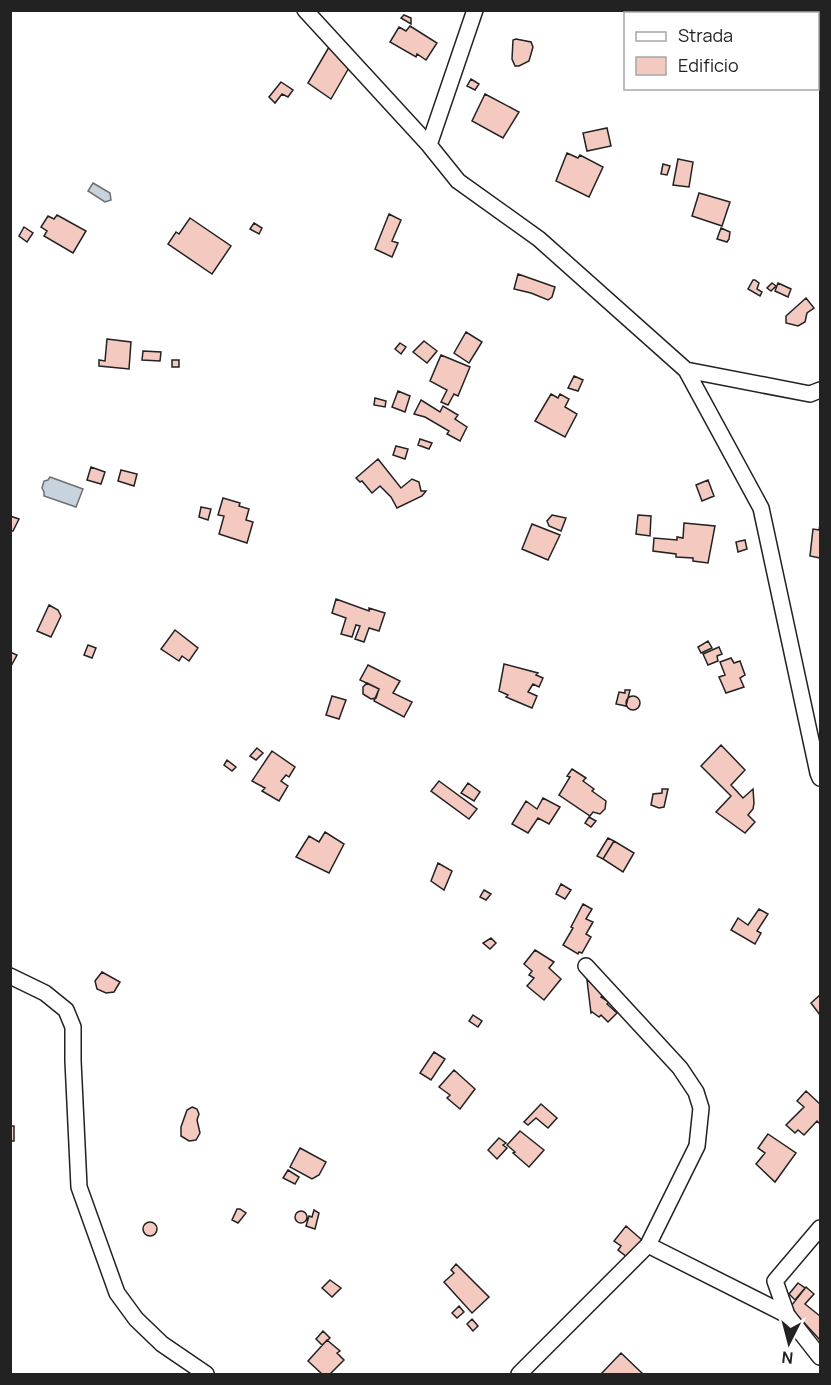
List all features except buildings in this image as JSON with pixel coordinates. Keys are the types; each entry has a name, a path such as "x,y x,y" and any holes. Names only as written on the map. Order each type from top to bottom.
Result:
{"street":[{"path":"305,10 429,145 458,181 539,239 686,370 760,508 820,778"},
{"path":"429,145 475,10"},
{"path":"686,370 810,394 820,390"},
{"path":"519,1374 648,1245 697,1146 700,1108 696,1092 680,1068 585,966"},
{"path":"10,976 45,993 66,1010 73,1027 79,1187 117,1293 136,1319 162,1344 206,1374"},
{"path":"820,1228 775,1281 787,1315 820,1357"},
{"path":"648,1245 787,1315"}],"shaded area":[{"path":"93,183 110,193 111,200 105,202 88,191"},
{"path":"50,477 83,489 76,507 44,496 42,488 44,481"}]}
